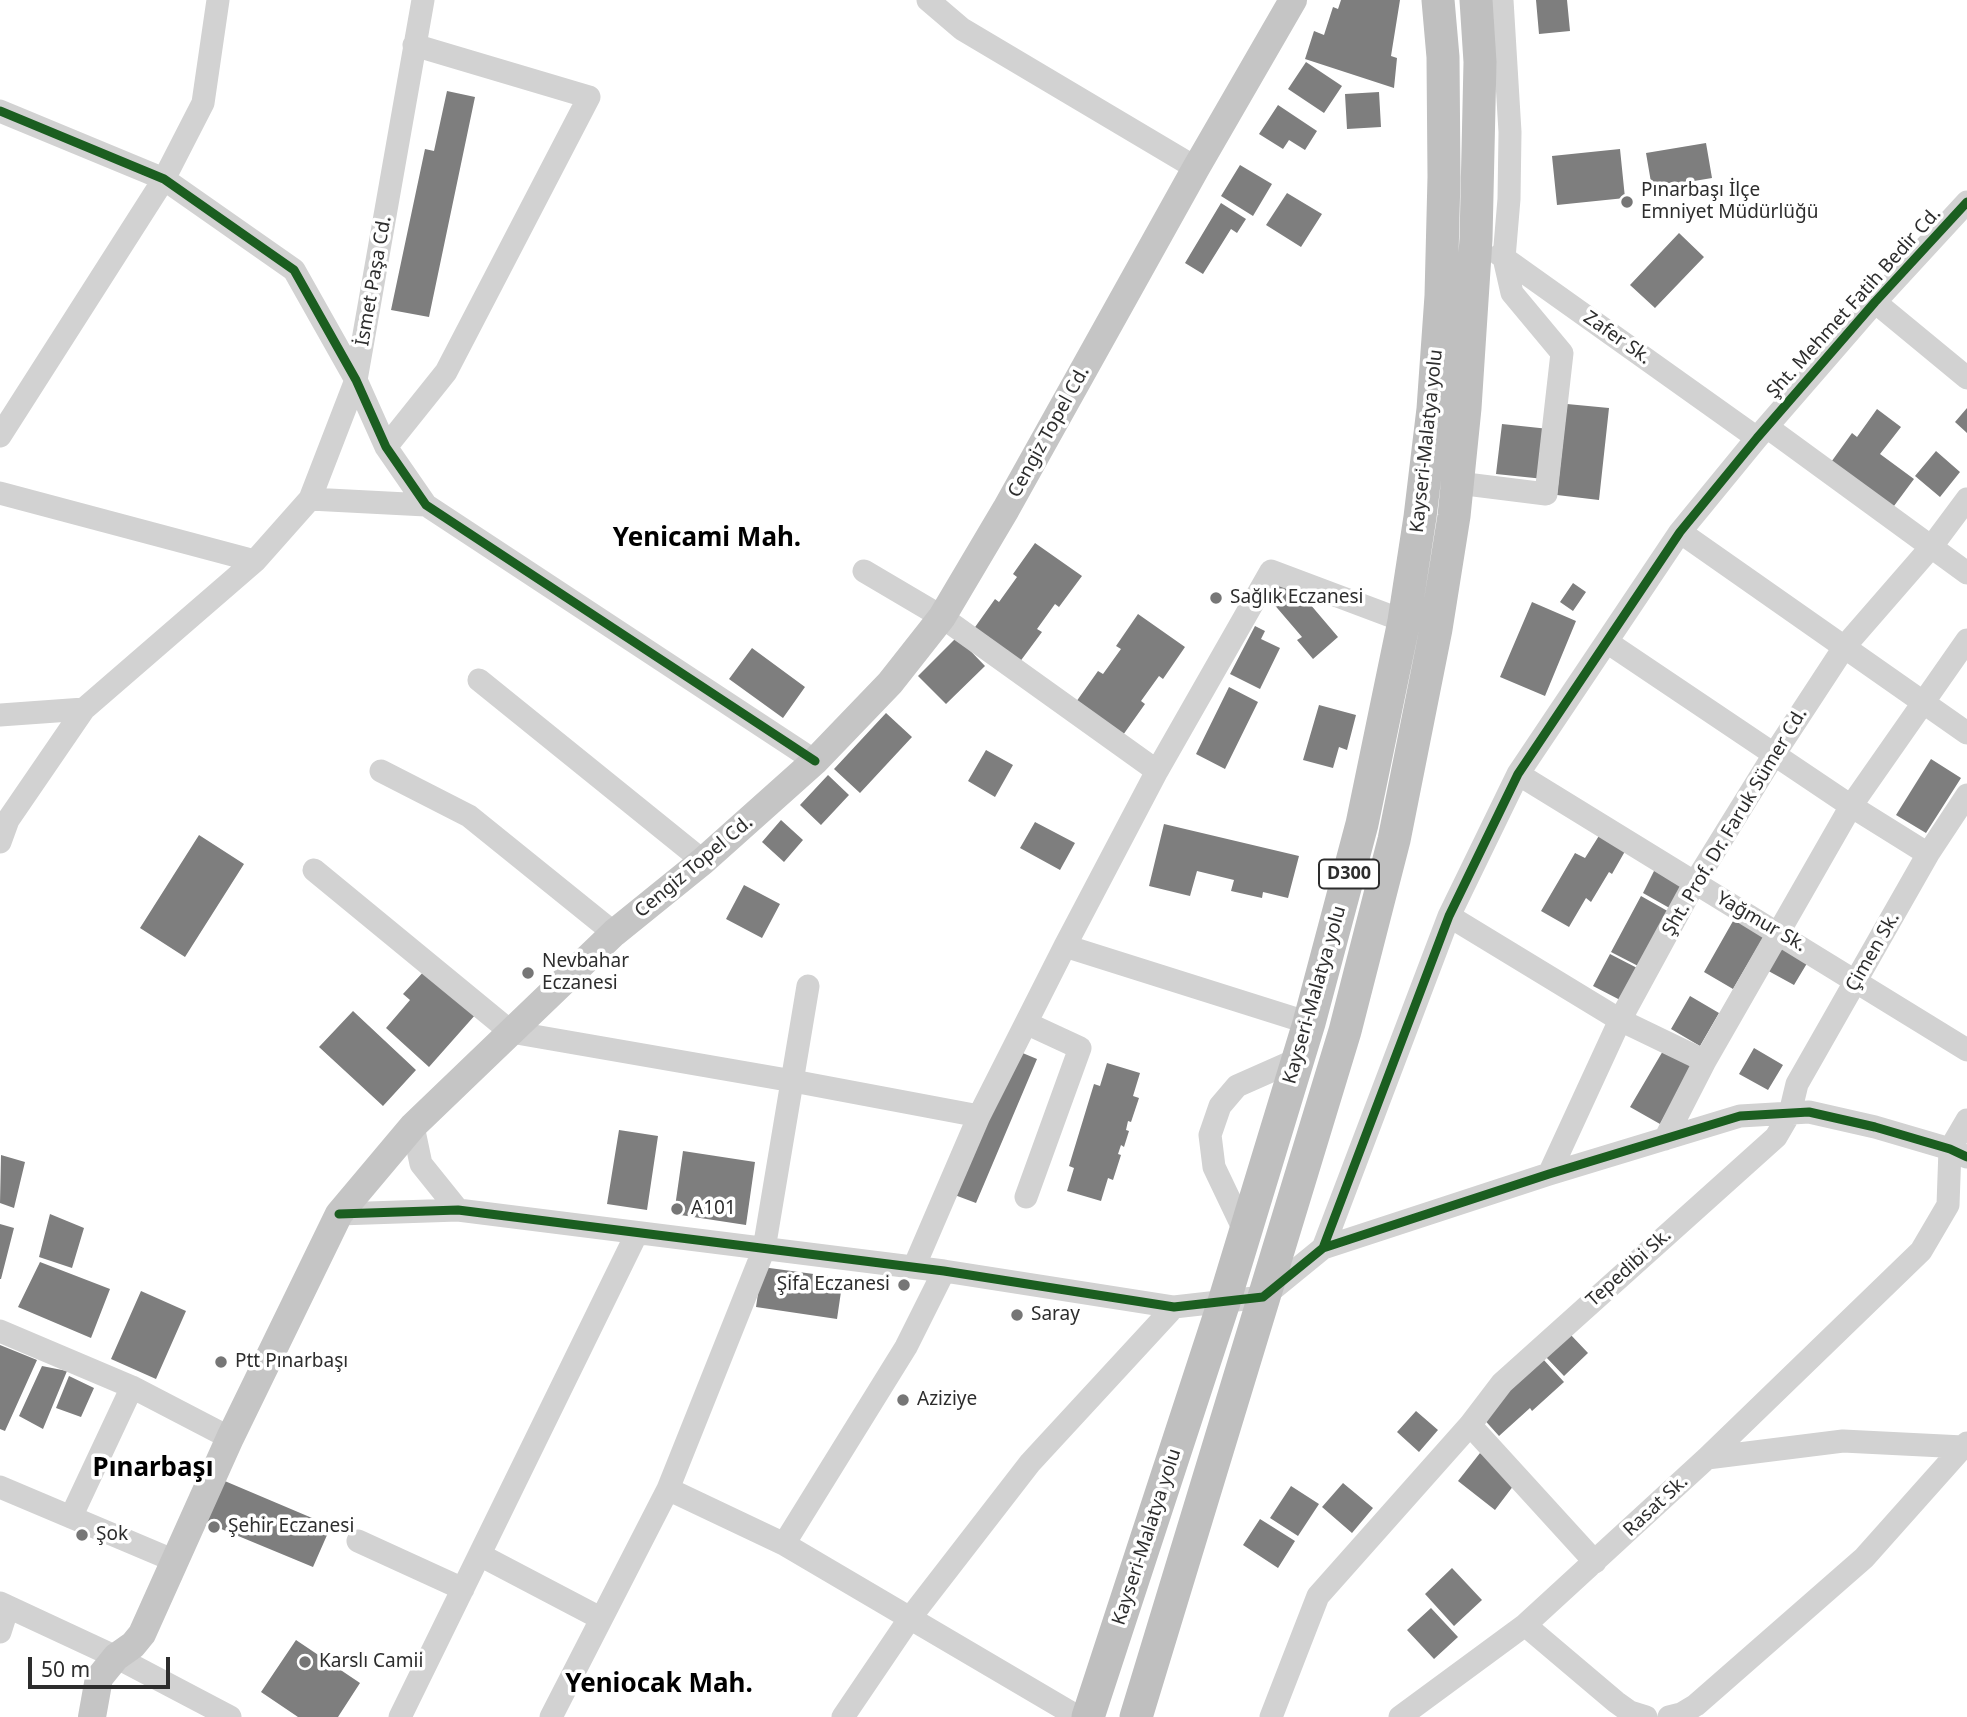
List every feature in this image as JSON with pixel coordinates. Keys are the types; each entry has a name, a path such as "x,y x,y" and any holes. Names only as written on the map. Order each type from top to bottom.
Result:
{"highway":[{"name":"Kayseri-Malatya yolu","path":"1088,1717 1224,1302 1309,1023 1362,824 1404,621 1433,409 1441,296 1444,137 1443,57 1438,0"},
{"name":"Kayseri-Malatya yolu","path":"1136,1717 1345,1031 1394,840 1436,629 1458,483 1476,239 1480,62 1476,0"}],"main road":[{"name":"Cengiz Topel Cd.","path":"92,1717 99,1678 116,1657 133,1645 142,1634 230,1438 340,1214 413,1126 510,1032 614,933 704,861 815,761 890,683 942,617 1006,509 1293,0"}],"street":[{"path":"0,436 164,179 203,103 218,0"},
{"name":"İsmet Paşa Cd.","path":"0,842 8,820 85,709 255,561 310,499 356,380 423,0"},
{"path":"928,0 962,29 1196,168"},
{"path":"1458,483 1546,494 1562,353 1512,293 1503,258 1509,198 1510,132 1502,0"},
{"path":"386,447 446,372 589,97 414,45"},
{"path":"0,111 164,179 294,270 356,380 386,447 426,505 815,761"},
{"name":"Şht. Mehmet Fatih Bedir Cd.","path":"1323,1248 1449,916 1518,774 1680,532 1875,302 1964,212"},
{"name":"Zafer Sk.","path":"1476,239 1932,546 1967,573"},
{"path":"1875,302 1967,377"},
{"path":"0,493 255,561"},
{"path":"310,499 426,505"},
{"name":"Şht. Prof. Dr. Faruk Sümer Cd.","path":"1549,1174 1620,1020 1694,884 1774,753 1845,646 1932,546 1967,499"},
{"path":"1680,532 1967,733"},
{"path":"914,1267 979,1116 1065,946 1157,771 1271,570 1404,621"},
{"path":"864,571 942,617 1157,771"},
{"path":"1665,1139 1705,1061 1781,933 1851,806 1967,640"},
{"path":"1607,642 1851,806 1928,854"},
{"path":"478,680 704,861"},
{"path":"0,715 85,709"},
{"path":"381,771 469,816 614,933"},
{"name":"Yağmur Sk.","path":"1518,774 1694,884 1781,933 1967,1050"},
{"name":"Çimen Sk.","path":"1790,1113 1797,1084 1928,854 1967,795"},
{"path":"314,870 510,1032 979,1116"},
{"path":"1449,916 1620,1020 1705,1061"},
{"path":"1065,946 1309,1023"},
{"path":"551,1717 668,1489 764,1249 808,986"},
{"path":"1026,1023 1080,1048 1026,1197"},
{"path":"1245,1232 1214,1167 1210,1135 1220,1106 1237,1086 1298,1059"},
{"path":"340,1214 458,1210 944,1270 1174,1307 1263,1297 1323,1248 1549,1174 1740,1116 1808,1112 1875,1127 1959,1153 1967,1120"},
{"name":"Tepedibi Sk.","path":"1271,1717 1318,1596 1470,1425 1502,1383 1776,1137 1790,1113"},
{"path":"413,1126 421,1164 458,1210"},
{"name":"Rasat Sk.","path":"1400,1717 1525,1626 1707,1458 1921,1251 1948,1205 1959,1153"},
{"path":"400,1717 637,1233"},
{"path":"784,1544 906,1347 944,1270"},
{"path":"843,1717 909,1618 1030,1463 1174,1307"},
{"path":"0,1331 132,1387 230,1438"},
{"path":"71,1517 132,1387"},
{"path":"1470,1425 1595,1562"},
{"path":"1707,1458 1843,1441 1965,1445"},
{"path":"1669,1717 1681,1714 1696,1705 1864,1558 1965,1445"},
{"path":"0,1487 175,1561"},
{"path":"668,1489 784,1544 1078,1717"},
{"path":"358,1541 463,1588"},
{"path":"480,1555 600,1618"},
{"path":"0,1632 4,1605 116,1657 230,1717"},
{"path":"1525,1626 1616,1702 1630,1712 1646,1717"}],"building":[{"path":"1341,0 1400,0 1391,56 1397,58 1394,88 1305,59 1314,31 1324,35 1333,7 1338,9"},
{"path":"1536,0 1567,0 1570,31 1539,34"},
{"path":"1306,62 1342,86 1324,113 1288,89"},
{"path":"447,91 475,97 429,317 391,310 425,149 434,151"},
{"path":"1379,92 1381,127 1347,129 1345,94"},
{"path":"1278,105 1317,131 1305,150 1289,140 1283,149 1259,134"},
{"path":"1706,143 1712,178 1652,188 1646,153"},
{"path":"1620,149 1625,198 1557,205 1552,156"},
{"path":"1240,165 1272,184 1253,216 1221,196"},
{"path":"1287,193 1322,214 1301,247 1266,225"},
{"path":"1221,203 1246,219 1237,233 1231,229 1203,274 1185,263"},
{"path":"1679,233 1704,257 1655,308 1630,285"},
{"path":"1567,404 1609,408 1599,500 1557,495"},
{"path":"1967,408 1967,433 1955,422"},
{"path":"1877,409 1901,427 1880,454 1914,479 1891,510 1829,465 1852,433 1857,437"},
{"path":"1502,424 1549,429 1544,479 1496,474"},
{"path":"1936,451 1960,472 1940,497 1915,476"},
{"path":"1035,543 1082,576 1059,607 1055,604 1037,629 1042,632 1019,663 973,630 995,599 999,602 1017,577 1013,574"},
{"path":"1287,577 1338,637 1313,659 1297,640 1302,637 1266,595"},
{"path":"1573,583 1586,592 1573,611 1560,602"},
{"path":"1532,602 1576,621 1545,696 1500,677"},
{"path":"1138,614 1185,647 1163,679 1159,676 1141,701 1145,704 1123,735 1076,702 1098,671 1103,674 1121,649 1116,646"},
{"path":"1255,626 1265,631 1261,639 1280,648 1260,689 1230,674"},
{"path":"957,637 985,666 946,704 918,676"},
{"path":"752,648 805,687 783,718 729,679"},
{"path":"1229,687 1258,702 1225,769 1196,754"},
{"path":"1319,705 1356,715 1347,750 1339,747 1333,768 1303,760"},
{"path":"886,713 912,737 860,793 834,769"},
{"path":"986,750 1013,765 995,797 968,781"},
{"path":"1931,759 1961,778 1926,833 1896,815"},
{"path":"828,775 849,795 821,825 800,805"},
{"path":"781,820 803,840 784,862 762,842"},
{"path":"1035,822 1075,843 1060,870 1020,848"},
{"path":"1164,824 1299,856 1288,898 1263,892 1262,898 1231,891 1234,880 1197,871 1190,896 1149,886"},
{"path":"1602,831 1628,846 1612,874 1609,872 1591,902 1586,898 1569,927 1541,911 1575,853 1585,858"},
{"path":"199,835 244,864 185,957 140,928"},
{"path":"1656,867 1687,884 1673,910 1643,893"},
{"path":"744,885 780,904 762,938 726,919"},
{"path":"1641,896 1671,913 1642,968 1611,952"},
{"path":"1737,914 1767,931 1733,989 1704,972"},
{"path":"1778,942 1809,960 1794,985 1763,968"},
{"path":"1610,954 1641,970 1624,1002 1593,986"},
{"path":"426,969 476,1014 429,1067 386,1028 410,1000 403,994"},
{"path":"1690,996 1719,1013 1700,1046 1671,1029"},
{"path":"353,1011 416,1070 383,1106 319,1047"},
{"path":"1667,1044 1696,1061 1660,1124 1630,1107"},
{"path":"1754,1048 1783,1065 1768,1090 1739,1074"},
{"path":"1013,1049 1037,1059 976,1203 952,1194"},
{"path":"1107,1063 1140,1073 1133,1096 1139,1098 1131,1122 1128,1121 1126,1130 1129,1131 1124,1147 1121,1145 1118,1154 1121,1155 1113,1180 1108,1178 1101,1201 1067,1191 1074,1168 1069,1166 1094,1084 1100,1086"},
{"path":"619,1130 658,1136 647,1210 607,1204"},
{"path":"683,1151 755,1162 746,1225 674,1214"},
{"path":"1,1155 25,1162 14,1208 0,1203"},
{"path":"50,1214 84,1228 72,1268 39,1257"},
{"path":"0,1224 14,1228 1,1279 0,1279"},
{"path":"40,1262 110,1289 91,1338 18,1307"},
{"path":"762,1267 843,1278 837,1319 756,1307"},
{"path":"141,1291 186,1311 156,1379 111,1359"},
{"path":"1570,1334 1588,1353 1564,1376 1546,1357"},
{"path":"0,1345 37,1360 5,1431 0,1429"},
{"path":"1543,1359 1564,1382 1499,1436 1481,1416"},
{"path":"42,1366 67,1371 43,1429 19,1416"},
{"path":"69,1376 94,1388 81,1417 56,1408"},
{"path":"1416,1411 1438,1430 1419,1452 1397,1432"},
{"path":"1480,1453 1517,1481 1495,1510 1458,1481"},
{"path":"220,1479 331,1526 313,1567 202,1521"},
{"path":"1343,1483 1373,1508 1352,1533 1322,1507"},
{"path":"1291,1486 1319,1504 1298,1536 1270,1518"},
{"path":"1260,1519 1295,1541 1278,1568 1243,1545"},
{"path":"1452,1568 1482,1600 1454,1626 1425,1594"},
{"path":"1431,1608 1458,1637 1434,1659 1407,1630"},
{"name":"Karslı Camii","path":"296,1640 360,1683 338,1717 298,1717 261,1692"}],"cycle path":[{"path":"0,111 164,179 294,270 356,380 386,447 426,505 815,761"},
{"path":"1323,1248 1449,916 1518,774 1680,532 1875,302 1967,202"},
{"path":"339,1214 458,1210 944,1271 1174,1307 1263,1297 1323,1248 1549,1174 1740,1116 1809,1112 1875,1127 1950,1149 1967,1157"}],"place":[{"name":"Pınarbaşı İlçe Emniyet Müdürlüğü","path":"1627,202"},
{"name":"Sağlık Eczanesi","path":"1216,598"},
{"name":"Nevbahar Eczanesi","path":"528,973"},
{"name":"A101","path":"677,1209"},
{"name":"Şifa Eczanesi","path":"904,1285"},
{"name":"Saray","path":"1017,1315"},
{"name":"Ptt Pınarbaşı","path":"221,1362"},
{"name":"Aziziye","path":"903,1400"},
{"name":"Şehir Eczanesi","path":"214,1527"},
{"name":"Şok","path":"82,1535"},
{"name":"Karslı Camii","path":"305,1662"}],"district":[{"name":"Yenicami Mah.","path":"707,539"},
{"name":"Pınarbaşı","path":"153,1469"},
{"name":"Yeniocak Mah.","path":"659,1685"}]}
